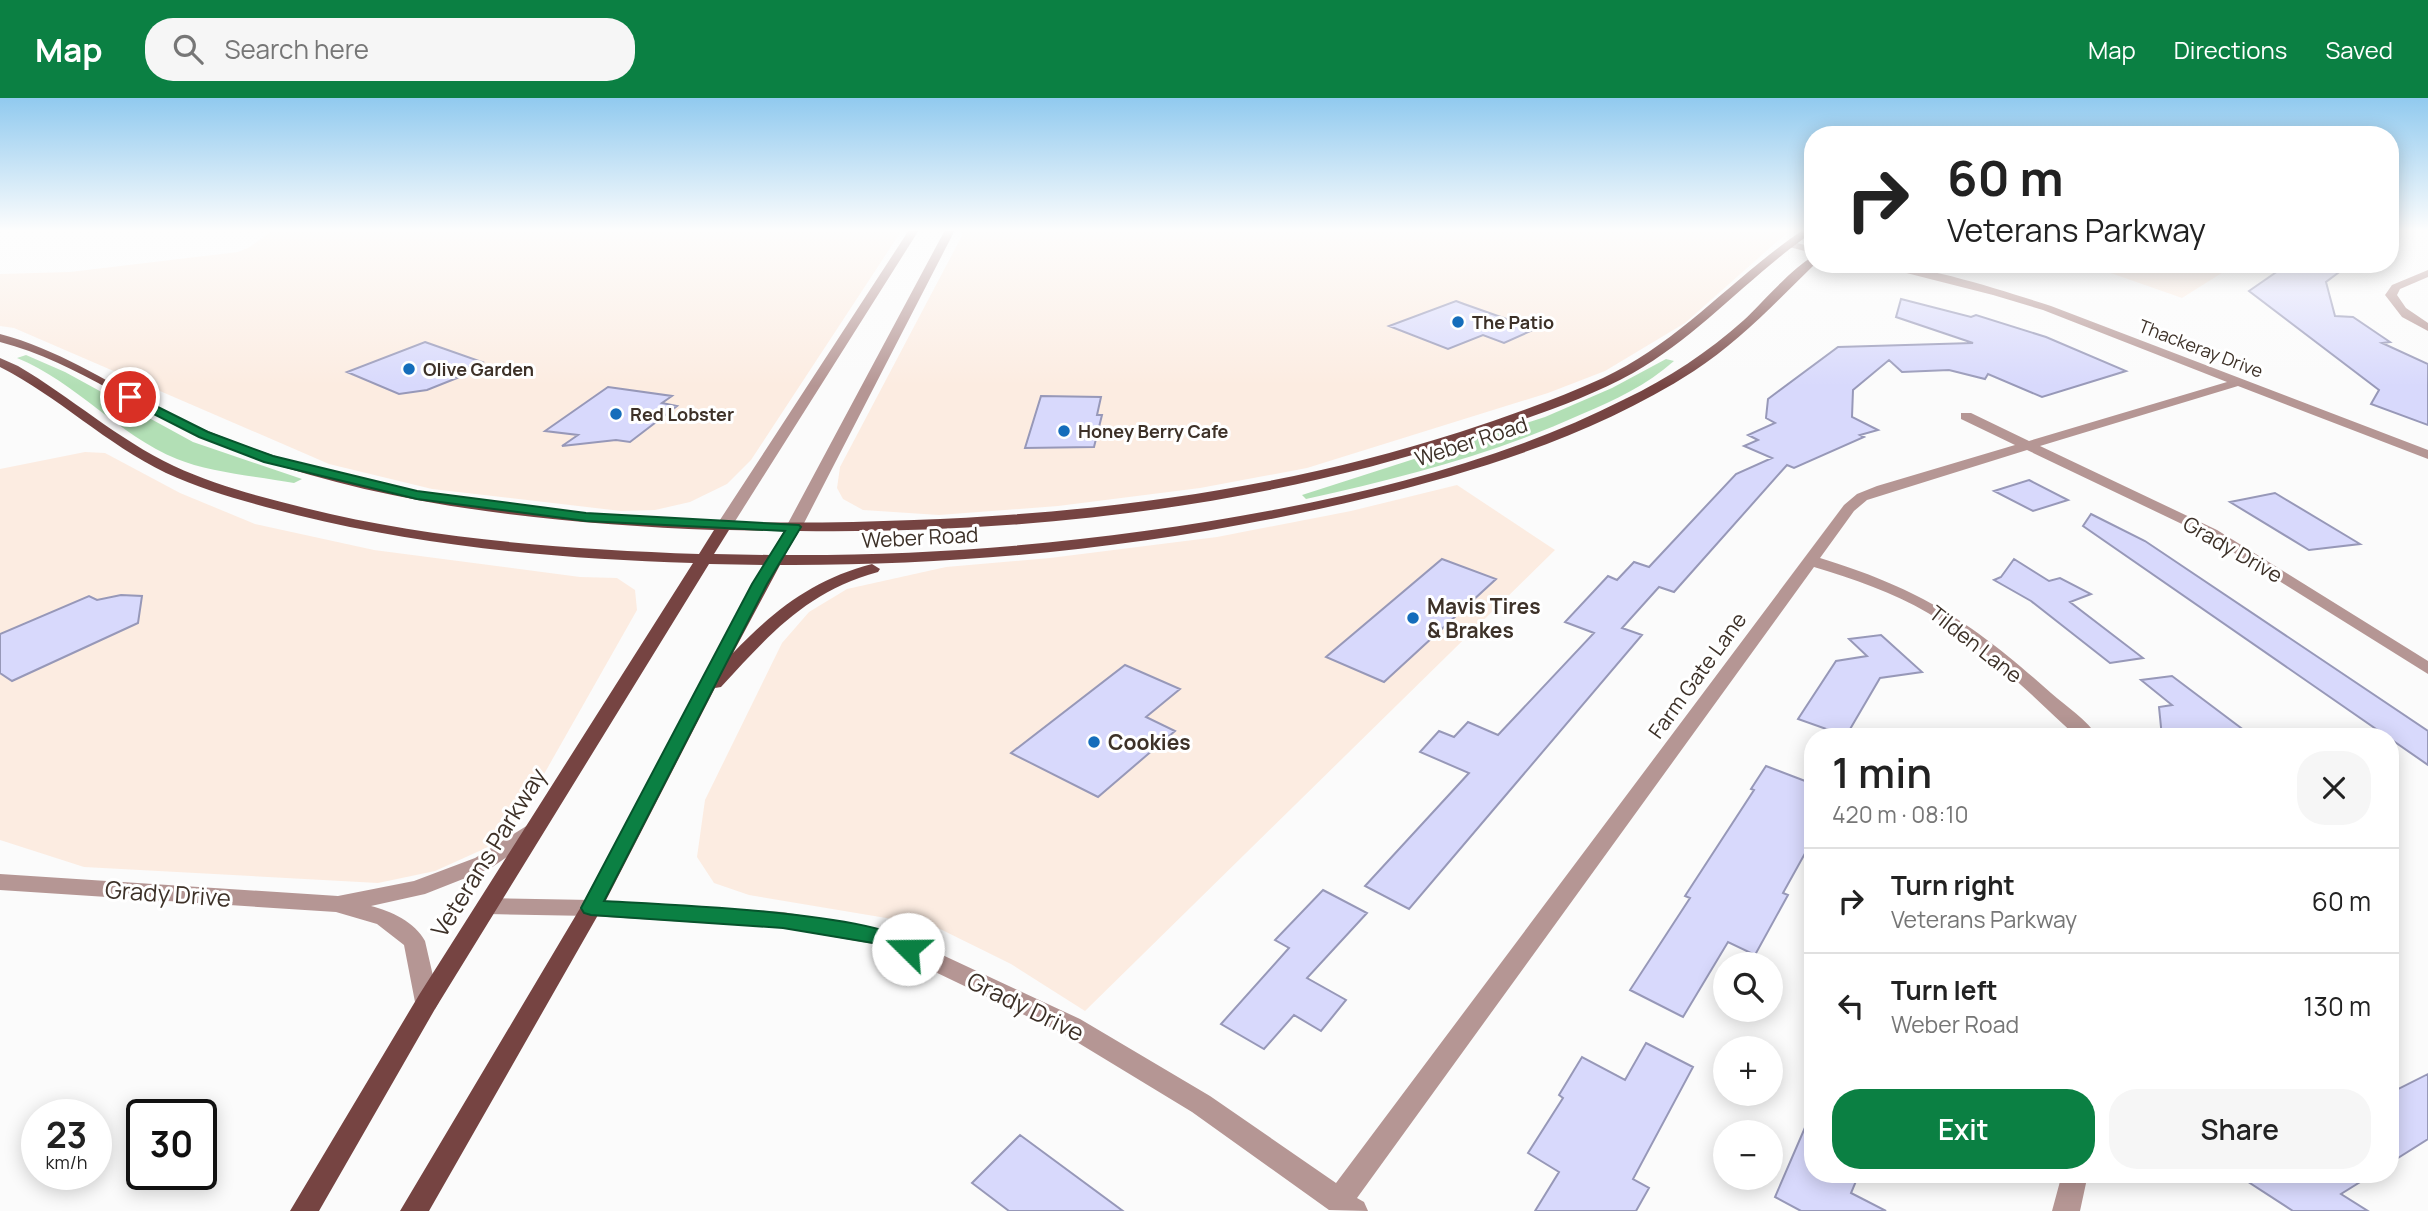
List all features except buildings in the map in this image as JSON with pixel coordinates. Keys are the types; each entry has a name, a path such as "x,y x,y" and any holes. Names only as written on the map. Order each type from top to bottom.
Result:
{"main road":[{"name":"Weber Road","path":"0,338 76,366 152,410 234,447 334,477 417,495 586,517 724,526 971,523 1110,510 1291,482 1436,446 1568,398 1644,361 1714,310 1746,282"},
{"name":"Weber Road","path":"0,362 22,372 95,425 169,469 212,487 307,515 477,544 773,562 920,559 1068,548 1163,535 1354,498 1450,472 1550,438 1675,378 1699,363 1747,323 1790,282"},
{"name":"Veterans Parkway","path":"304,1211 427,1002 540,825 724,526"},
{"path":"414,1211 591,908 794,527"},
{"path":"701,699 779,614 813,589 847,574 920,559"}],"street":[{"path":"724,526 881,282"},
{"path":"794,527 923,282"},
{"name":"Thackeray Drive","path":"1953,282 2047,308 2428,455"},
{"path":"2408,282 2396,287 2391,295 2395,306 2406,316 2428,328"},
{"name":"Farm Gate Lane","path":"1346,1206 1849,508 1861,497 2239,382"},
{"name":"Grady Drive","path":"1966,416 2212,533 2428,669"},
{"name":"Tilden Lane","path":"1809,560 1893,589 1935,609 1970,634 2080,728"},
{"name":"Grady Drive","path":"336,904 417,888 483,863 540,825"},
{"name":"Grady Drive","path":"0,882 336,904 385,918 412,939 427,1002"},
{"name":"Grady Drive","path":"488,906 591,908 783,920 883,937 1071,1026 1201,1104 1346,1206"},
{"path":"2066,1211 2073,1183"}],"shaded area":[{"path":"0,282 868,282 751,460 727,484 690,502 655,510 621,511 432,489 329,464 14,328 0,326"},
{"path":"938,282 1731,282 1685,323 1605,371 1548,393 1307,468 1200,488 1058,506 939,515 863,510 843,499 837,488 840,467"},
{"path":"2136,282 2208,282 2182,298"},
{"path":"85,452 105,453 180,493 255,524 374,550 580,577 617,578 635,590 637,610 518,820 486,848 435,871 378,883 84,867 0,840 0,469"},
{"path":"1457,485 1555,550 1085,1011 1011,964 934,926 749,895 714,883 697,857 705,800 782,643 809,612 847,589 946,567 1050,558 1217,537 1351,511"}],"green space":[{"path":"26,355 65,372 193,442 302,479 294,483 250,476 177,459 135,436 59,381 17,358"},
{"path":"1666,359 1674,361 1630,391 1594,409 1515,441 1446,464 1376,482 1306,499 1302,495 1545,417 1612,388"}],"place":[{"name":"The Patio","path":"1458,322"},
{"name":"Olive Garden","path":"409,369"},
{"name":"Red Lobster","path":"616,414"},
{"name":"Honey Berry Cafe","path":"1064,431"},
{"name":"Mavis Tires & Brakes","path":"1413,618"},
{"name":"Cookies","path":"1094,742"}],"route":[{"path":"130,397 204,434 269,459 334,477 417,495 586,517 724,526 794,527 760,584 591,908 783,920 883,937 908,949"}]}
